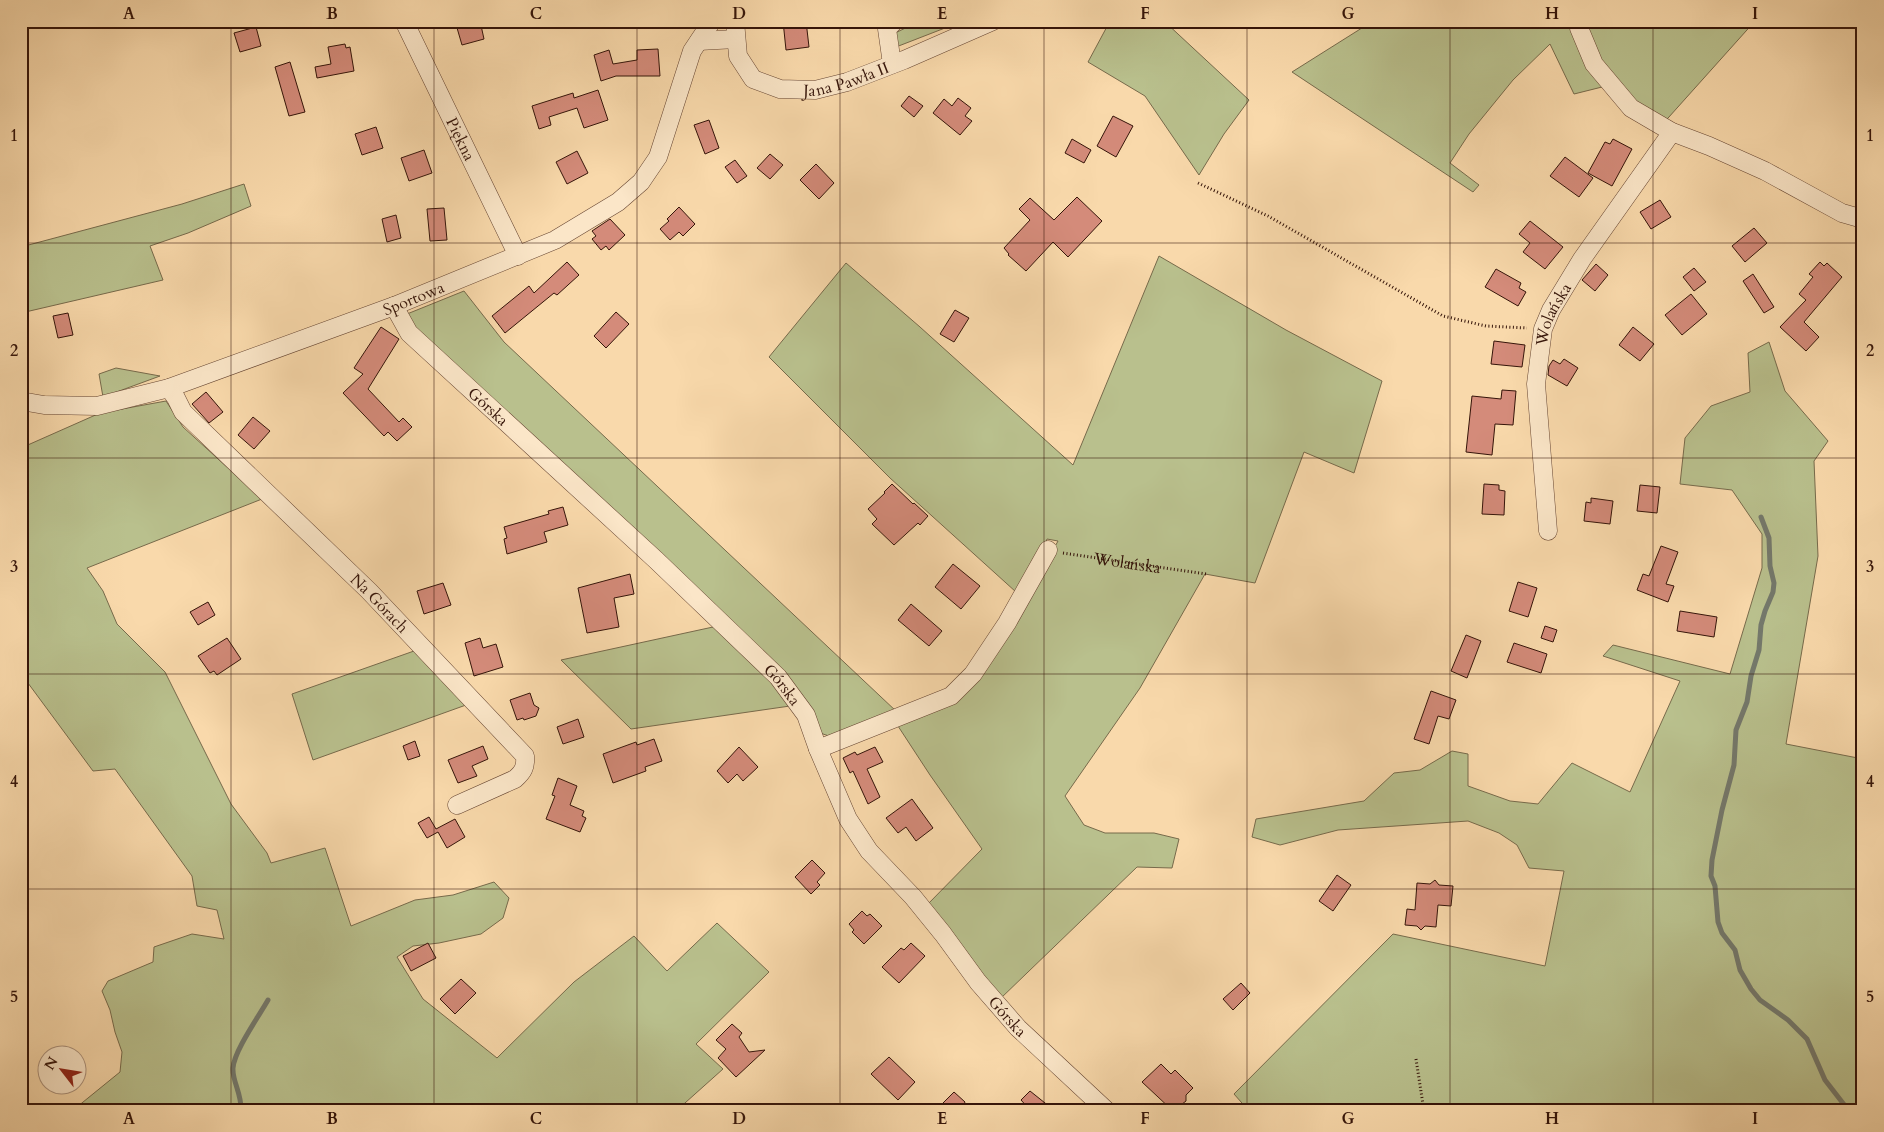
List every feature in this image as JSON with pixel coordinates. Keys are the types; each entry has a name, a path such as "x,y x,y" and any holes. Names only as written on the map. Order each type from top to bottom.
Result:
{"street":[{"name":"Piękna","path":"404,21 518,256"},
{"name":"Sportowa","path":"21,401 96,406 169,388 394,306 555,240 618,202 641,182 658,157 692,50 712,21"},
{"path":"892,64 886,30 894,21"},
{"name":"Jana Pawła II","path":"736,30 738,56 753,79 780,89 815,90 847,82 993,21"},
{"path":"1578,21 1579,28 1594,64 1632,108 1672,132 1766,171 1842,213 1863,219"},
{"path":"699,41 736,30"},
{"name":"Wolańska","path":"1548,531 1536,384 1543,329 1550,310 1582,259 1672,132"},
{"name":"Górska","path":"394,306 409,332 656,560 778,677 806,715 818,749 848,819 869,851 913,897 978,982 1018,1028 1107,1111"},
{"name":"Na Górach","path":"169,388 183,412 369,590 525,756 522,774 515,779 456,805"},
{"path":"818,749 951,696 973,674 1007,624 1048,550"}],"path":[{"path":"1198,183 1268,216 1443,316 1486,326 1543,329"},
{"name":"Wolańska","path":"1048,550 1206,574"},
{"path":"1416,1059 1424,1111"}],"green space":[{"path":"920,21 963,21 896,47 893,34"},
{"path":"1110,21 1164,21 1249,100 1224,134 1199,175 1145,96 1088,62"},
{"path":"1373,21 1755,21 1660,127 1610,85 1574,94 1550,44 1513,80 1469,134 1450,163 1479,185 1473,192 1292,72"},
{"path":"244,184 251,206 188,233 150,246 163,280 21,313 21,247 182,204"},
{"path":"1159,256 1286,330 1382,381 1354,473 1304,452 1255,583 1205,574 1140,688 1065,796 1084,825 1105,833 1154,833 1179,839 1172,868 1137,867 1000,999 927,905 982,849 896,723 961,694 1019,613 1058,541 1047,539 1016,592 890,478 769,357 846,263 1073,465"},
{"path":"464,291 504,342 897,712 832,737 820,733 807,703 411,327 407,314"},
{"path":"1769,342 1785,391 1828,441 1814,461 1818,556 1786,744 1863,759 1863,1111 1249,1111 1234,1094 1393,934 1545,966 1564,871 1529,868 1517,845 1499,833 1468,821 1338,830 1280,845 1252,837 1256,819 1364,801 1394,773 1420,770 1452,751 1468,754 1468,786 1510,801 1538,804 1572,763 1630,792 1680,681 1603,656 1613,645 1730,674 1762,568 1762,534 1732,490 1680,484 1685,438 1711,406 1750,392 1748,353"},
{"path":"116,368 160,376 103,397 99,374"},
{"path":"166,401 183,427 262,499 87,568 103,591 117,624 165,672 231,804 267,853 271,863 325,848 351,926 415,900 453,895 494,882 509,898 503,918 481,934 439,943 413,946 397,957 423,999 497,1058 574,982 634,936 667,971 717,923 769,972 696,1044 723,1069 676,1111 72,1111 120,1072 122,1052 110,1010 102,991 108,981 153,962 154,947 192,934 224,939 217,910 197,906 192,876 115,769 93,771 21,676 21,448 100,413"},
{"path":"713,627 762,670 790,706 631,729 561,660"},
{"path":"414,651 466,705 313,760 292,694"}],"building":[{"path":"455,21 480,21 484,39 462,45"},
{"path":"783,21 806,21 809,47 786,50"},
{"path":"256,27 261,46 240,52 234,33"},
{"path":"345,44 346,48 350,47 354,71 317,78 315,67 331,64 328,47"},
{"path":"658,49 660,76 616,76 601,81 594,55 609,50 613,64 637,60 637,50"},
{"path":"290,62 305,112 289,116 275,67"},
{"path":"598,90 608,120 584,128 577,108 549,117 551,125 539,129 532,106 573,93 574,98"},
{"path":"909,96 923,106 914,117 901,106"},
{"path":"958,98 971,108 965,116 972,121 960,135 933,113 944,99 952,106"},
{"path":"1113,116 1133,126 1116,157 1097,146"},
{"path":"709,120 719,148 705,154 694,125"},
{"path":"376,127 383,148 362,155 355,134"},
{"path":"1072,139 1091,150 1084,163 1065,153"},
{"path":"1613,139 1632,149 1612,186 1588,173 1605,142 1610,144"},
{"path":"424,150 432,173 409,181 401,158"},
{"path":"577,151 588,173 567,184 556,162"},
{"path":"770,154 783,165 770,179 757,168"},
{"path":"1565,157 1593,178 1579,197 1550,176"},
{"path":"735,160 747,176 737,183 725,167"},
{"path":"816,164 834,183 819,199 800,180"},
{"path":"1077,197 1102,221 1068,257 1053,242 1026,271 1008,255 1004,248 1030,220 1019,209 1030,198 1054,220"},
{"path":"1660,200 1671,217 1651,229 1640,212"},
{"path":"679,207 695,224 683,236 679,232 670,240 660,229 669,221 667,219"},
{"path":"444,208 447,240 430,241 427,209"},
{"path":"396,215 401,238 387,242 382,219"},
{"path":"610,219 625,235 609,250 606,246 601,250 592,239 596,236 592,231"},
{"path":"1530,221 1563,247 1545,269 1523,252 1530,243 1519,234"},
{"path":"1754,228 1767,243 1745,262 1732,246"},
{"path":"567,262 579,275 557,295 554,293 505,333 492,316 529,286 534,293"},
{"path":"1820,262 1824,266 1827,263 1842,277 1804,322 1819,337 1806,351 1780,327 1806,300 1799,294 1813,277 1809,274"},
{"path":"1596,264 1608,275 1595,291 1582,280"},
{"path":"1694,268 1706,282 1694,291 1683,277"},
{"path":"1496,269 1521,283 1519,288 1526,292 1518,306 1485,287"},
{"path":"1753,274 1774,307 1764,313 1743,281"},
{"path":"1691,294 1707,314 1682,335 1665,315"},
{"path":"955,310 969,318 954,342 940,334"},
{"path":"616,312 629,324 606,348 594,336"},
{"path":"68,313 73,335 58,338 53,316"},
{"path":"381,327 399,339 368,389 399,422 403,418 412,427 397,441 388,432 384,436 343,393 363,374 354,368"},
{"path":"1633,327 1654,344 1640,361 1619,345"},
{"path":"1494,341 1525,345 1522,367 1491,364"},
{"path":"1564,359 1578,368 1567,386 1548,375 1549,366 1553,360 1560,364"},
{"path":"1502,390 1516,391 1513,425 1495,424 1492,455 1466,452 1472,396 1501,399"},
{"path":"206,392 223,412 209,423 192,404"},
{"path":"253,417 270,431 254,449 238,435"},
{"path":"892,484 928,516 920,525 918,523 894,545 872,524 877,519 868,509"},
{"path":"1484,484 1499,485 1499,490 1505,491 1504,515 1482,514"},
{"path":"1640,485 1660,487 1657,513 1637,511"},
{"path":"1591,498 1613,501 1610,524 1584,521 1586,502 1591,503"},
{"path":"563,507 568,525 544,532 547,542 507,554 504,539 507,538 504,527 549,514 548,511"},
{"path":"1661,546 1678,552 1666,584 1674,586 1668,602 1637,590 1643,574 1649,576"},
{"path":"953,564 980,586 961,609 935,587"},
{"path":"630,574 634,594 614,598 619,627 587,633 578,588"},
{"path":"1518,582 1537,588 1528,617 1509,611"},
{"path":"443,583 451,605 424,614 417,591"},
{"path":"208,602 215,615 198,625 190,612"},
{"path":"911,604 942,631 929,646 898,620"},
{"path":"1680,611 1717,617 1714,637 1677,631"},
{"path":"1545,626 1557,630 1553,642 1541,638"},
{"path":"1466,635 1481,641 1467,678 1451,671"},
{"path":"227,638 241,659 217,675 214,671 210,673 198,656"},
{"path":"480,638 483,648 496,644 503,667 474,676 465,643"},
{"path":"1514,643 1547,654 1541,673 1507,662"},
{"path":"1431,691 1456,700 1449,719 1438,716 1429,744 1414,739"},
{"path":"530,693 534,705 539,708 536,716 517,720 510,700"},
{"path":"578,719 584,737 563,744 557,727"},
{"path":"654,739 662,761 645,767 646,771 613,783 603,754 636,742 637,745"},
{"path":"415,741 420,756 408,760 403,746"},
{"path":"483,746 488,759 472,766 477,776 458,783 448,760"},
{"path":"739,747 758,767 743,781 737,774 728,783 717,771"},
{"path":"875,747 883,762 867,769 880,797 868,804 853,771 850,773 843,758 855,752 857,755"},
{"path":"558,778 577,786 570,805 584,811 582,816 586,818 580,832 546,819 555,796 552,795"},
{"path":"912,799 933,828 916,841 906,827 898,833 886,818"},
{"path":"429,817 436,829 455,819 465,837 447,848 438,832 427,838 418,823"},
{"path":"812,860 825,873 817,882 820,885 811,894 795,877"},
{"path":"1337,875 1351,885 1333,911 1319,901"},
{"path":"1435,880 1439,885 1453,886 1451,906 1438,905 1436,927 1425,926 1421,930 1417,926 1405,925 1407,909 1415,910 1417,883 1430,884"},
{"path":"862,911 867,916 870,914 882,926 864,944 852,932 854,930 849,924"},
{"path":"428,943 436,958 411,971 403,956"},
{"path":"911,943 925,956 899,983 882,967 901,948 904,950"},
{"path":"461,979 476,993 455,1014 440,999"},
{"path":"1241,983 1250,993 1233,1010 1223,999"},
{"path":"732,1024 742,1033 739,1037 749,1052 765,1050 736,1077 718,1058 726,1049 716,1040"},
{"path":"889,1057 915,1082 898,1100 871,1074"},
{"path":"1161,1064 1171,1074 1175,1070 1193,1088 1186,1095 1186,1101 1173,1111 1142,1082"},
{"path":"1030,1091 1055,1111 1031,1111 1021,1100"},
{"path":"954,1092 965,1102 961,1111 935,1111"}],"waterway":[{"path":"1761,517 1769,538 1770,566 1774,583 1773,592 1761,625 1759,650 1751,676 1747,702 1736,730 1734,765 1722,810 1712,860 1711,876 1715,886 1718,922 1722,933 1735,950 1740,970 1751,989 1760,1000 1788,1020 1807,1039 1825,1080 1849,1111"},
{"path":"241,1111 233,1073 234,1061 242,1043 268,1000"}]}
